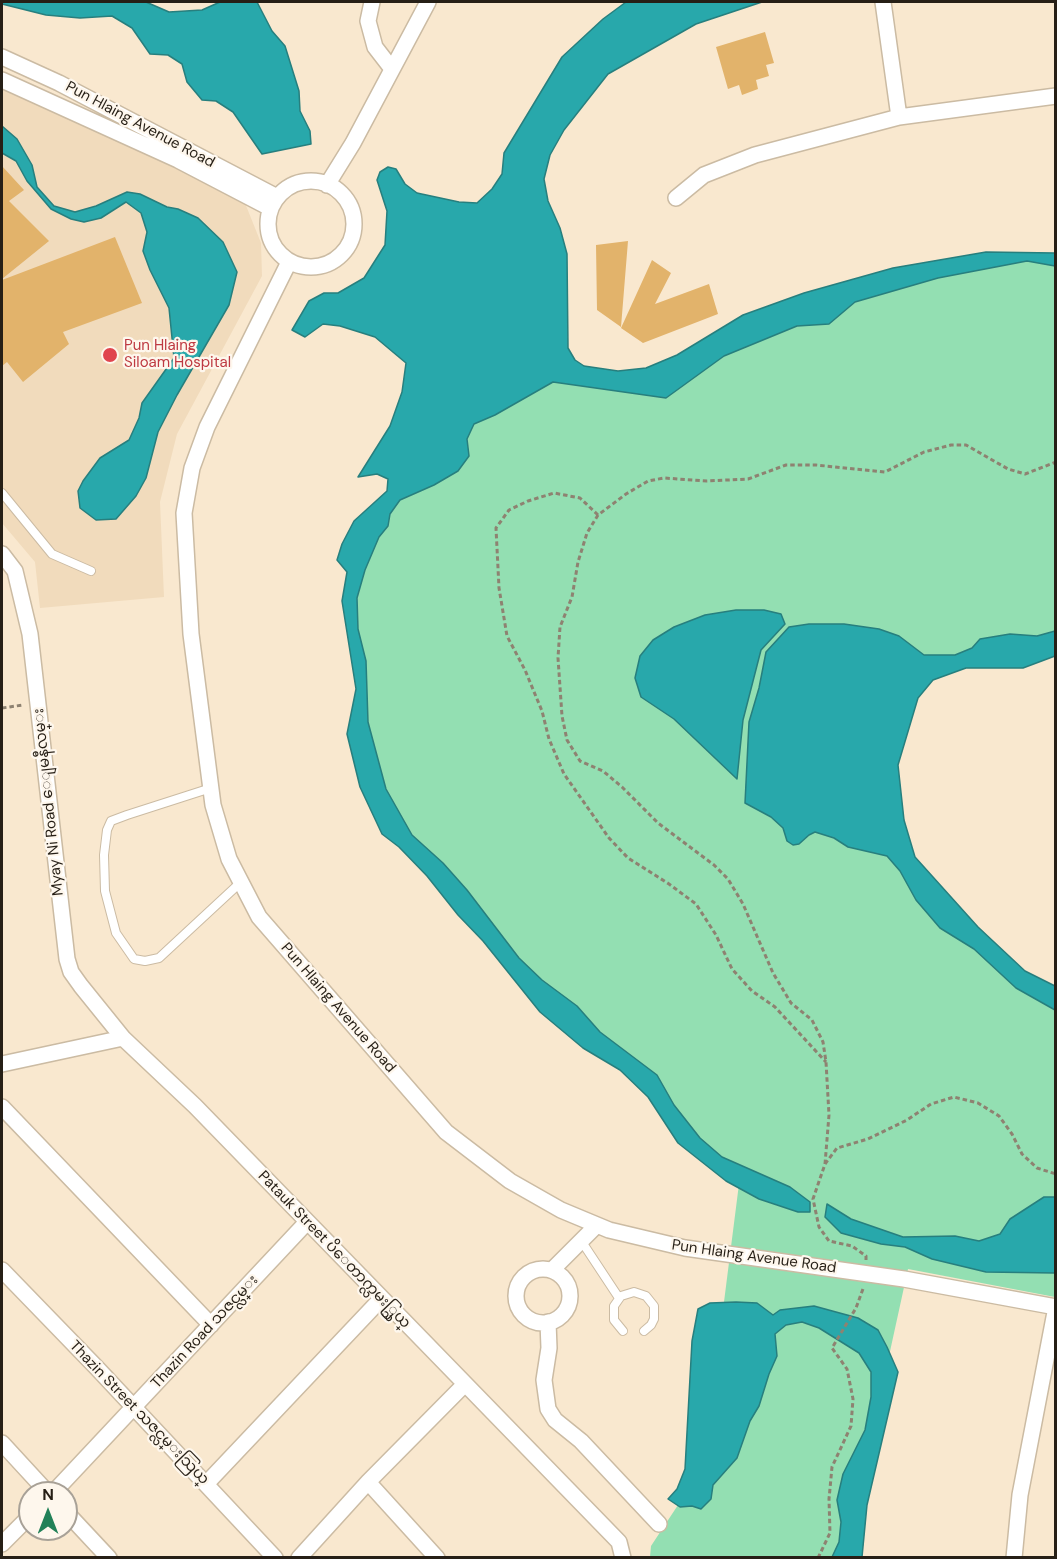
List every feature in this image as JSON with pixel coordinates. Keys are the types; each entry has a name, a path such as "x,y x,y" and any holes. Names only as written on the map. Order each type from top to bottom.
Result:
{"street":[{"path":"372,2 368,21 375,47 392,69"},
{"path":"327,185 353,143 428,2"},
{"path":"883,2 899,117"},
{"name":"Pun Hlaing Avenue Road","path":"2,57 60,83 273,203"},
{"name":"Pun Hlaing Avenue Road","path":"2,80 273,203"},
{"path":"676,198 704,175 755,155 899,117 1056,96"},
{"path":"317,181 327,185 335,188 346,198 354,215 352,240 338,259 325,266 316,268 295,265 276,251 269,238 267,223 273,203 285,189 299,183 317,181"},
{"name":"Pun Hlaing Avenue Road","path":"290,262 207,427 192,468 184,513 191,634 213,805 230,859 259,917 446,1132 510,1181 561,1210 609,1230 685,1248 869,1274 1056,1307"},
{"name":"Myay Ni Road ေျမနီလမ္း","path":"2,554 15,571 30,634 67,959 81,986 123,1038"},
{"path":"2,1064 123,1038"},
{"name":"Patauk Street ပိေတာက္လမး္သြယ္","path":"123,1038 195,1106 619,1542 623,1557"},
{"path":"2,1107 211,1325"},
{"name":"Thazin Road သဇင္လမ္း","path":"64,1481 307,1222"},
{"path":"552,1270 597,1225"},
{"name":"Thazin Street သဇင္လမ္းသြယ္","path":"2,1270 274,1557"},
{"path":"552,1270 564,1280 570,1294 569,1302 562,1315 548,1322 526,1318 515,1298 519,1283 529,1272 552,1270"},
{"path":"206,1484 381,1299"},
{"path":"1014,1557 1020,1495 1056,1307"},
{"path":"548,1322 549,1348 544,1380 548,1409 555,1420 581,1441 659,1524"},
{"path":"300,1557 368,1482 464,1385"},
{"path":"2,1443 37,1481"},
{"path":"368,1482 437,1557"},
{"path":"78,1525 109,1557"},
{"path":"2,1544 18,1528"}],"lane":[{"path":"2,493 52,554 91,571"},
{"path":"211,788 111,821 107,830 104,855 105,891 116,933 134,958 145,961 159,958 241,882"},
{"path":"582,1242 619,1298"},
{"path":"623,1331 617,1325 613,1313 614,1306 619,1298 634,1292 651,1300 655,1312 654,1319 644,1331"}],"path":[{"path":"818,1557 830,1533 829,1499 832,1467 851,1426 853,1399 848,1369 832,1348 856,1308 869,1274 866,1256 852,1246 829,1241 819,1227 813,1199 825,1164 829,1115 823,1042 812,1020 791,1003 773,973 743,904 728,879 714,865 658,823 603,771 580,761 567,740 562,716 558,658 560,627 572,597 578,562 587,533 598,515 648,481 664,478 707,481 748,479 786,465 816,465 885,472 924,452 951,445 966,445 1008,469 1025,474 1056,462"},
{"path":"598,515 580,498 554,493 509,510 496,528 499,588 507,636 542,711 549,740 564,774 609,838 628,858 696,904 716,934 732,969 752,991 775,1007 826,1062"},
{"path":"2,708 38,704"},
{"path":"825,1164 837,1148 868,1139 907,1120 931,1104 954,1097 978,1103 999,1116 1022,1154 1037,1168 1056,1174"}],"shaded area":[{"name":"Pun Hlaing Siloam Hospital","path":"2,87 245,203 261,243 262,276 177,434 160,502 164,597 40,608 35,562 2,523"}],"green space":[{"path":"989,259 1055,260 1055,641 896,677 889,838 930,897 1055,996 1055,1297 908,1269 861,1484 853,1557 650,1557 651,1546 703,1467 740,1176 693,1146 637,1076 549,1000 396,830 361,745 349,604 439,378 657,381 809,305"}],"water":[{"path":"2,2 146,2 169,12 202,10 220,2 257,2 272,31 285,46 299,91 300,111 310,131 311,144 262,154 233,112 216,101 202,100 187,82 182,64 168,55 150,54 132,28 112,16 80,18 46,15 2,4"},
{"path":"626,2 762,2 696,24 608,74 564,130 550,155 544,179 548,201 560,228 567,254 568,348 575,360 584,366 618,371 646,368 677,355 743,315 804,293 893,268 986,252 1055,253 1055,266 1027,261 938,278 855,302 829,324 797,326 724,356 666,398 553,382 495,415 474,424 467,439 469,456 458,471 400,500 390,514 388,526 379,537 365,570 357,598 358,629 366,661 368,722 386,789 412,835 443,863 467,890 519,958 542,980 577,1006 600,1032 657,1075 674,1105 700,1138 722,1157 790,1187 810,1202 810,1212 798,1212 759,1199 726,1181 678,1143 648,1097 620,1070 583,1048 540,1012 427,876 399,847 382,834 360,787 347,734 356,689 342,601 347,572 337,560 342,544 354,521 387,491 388,479 377,474 358,477 390,426 402,392 406,363 375,337 340,326 323,324 305,337 292,330 309,301 324,293 338,293 364,278 385,245 387,211 377,180 380,172 388,167 396,169 405,184 417,193 459,202 477,203 492,189 502,174 504,153 562,57 603,19"},
{"path":"2,126 17,139 32,165 37,187 54,206 75,212 96,206 127,192 140,194 198,218 223,242 237,272 229,305 158,432 146,478 136,496 116,519 96,520 80,508 78,491 100,458 129,440 139,418 142,403 174,358 169,308 143,251 147,232 141,213 126,202 101,218 84,222 71,219 51,209 27,181 16,161 2,153"},
{"path":"736,610 764,610 781,614 785,624 761,650 743,720 737,779 674,719 641,697 635,678 640,656 653,640 674,627 705,615"},
{"path":"809,624 844,624 879,629 899,636 924,655 955,655 972,648 980,639 1010,634 1037,636 1055,631 1055,656 1023,668 966,668 933,680 918,698 898,765 904,820 915,857 978,927 1025,971 1055,986 1055,1010 1016,988 974,949 940,928 916,900 900,871 887,856 848,847 834,838 815,832 799,844 793,845 787,841 783,828 771,817 745,803 749,722 766,652 789,627"},
{"path":"1044,1197 1055,1197 1055,1273 986,1272 932,1259 905,1247 881,1244 841,1233 825,1217 827,1204 851,1219 903,1237 955,1236 979,1241 1000,1234 1010,1219"},
{"path":"710,1303 757,1303 773,1315 780,1310 814,1306 858,1318 878,1330 887,1347 898,1372 867,1505 862,1557 832,1557 839,1542 841,1522 837,1500 843,1474 865,1430 871,1397 871,1372 859,1353 819,1328 802,1322 786,1325 775,1334 777,1356 759,1406 750,1421 737,1458 713,1485 711,1499 701,1509 692,1506 680,1507 668,1499 677,1489 685,1469 692,1341 698,1309"}],"building":[{"path":"765,32 774,63 766,65 769,76 756,80 758,89 742,95 739,85 728,89 716,47"},
{"path":"2,166 24,190 9,201 49,241 2,279"},
{"path":"115,237 142,303 63,332 69,344 23,382 7,362 2,366 2,280"},
{"path":"628,241 621,327 597,310 596,245"},
{"path":"652,260 671,273 655,304 709,284 718,314 643,343 621,328"}],"place":[{"name":"Pun Hlaing Siloam Hospital","path":"110,355"}]}
